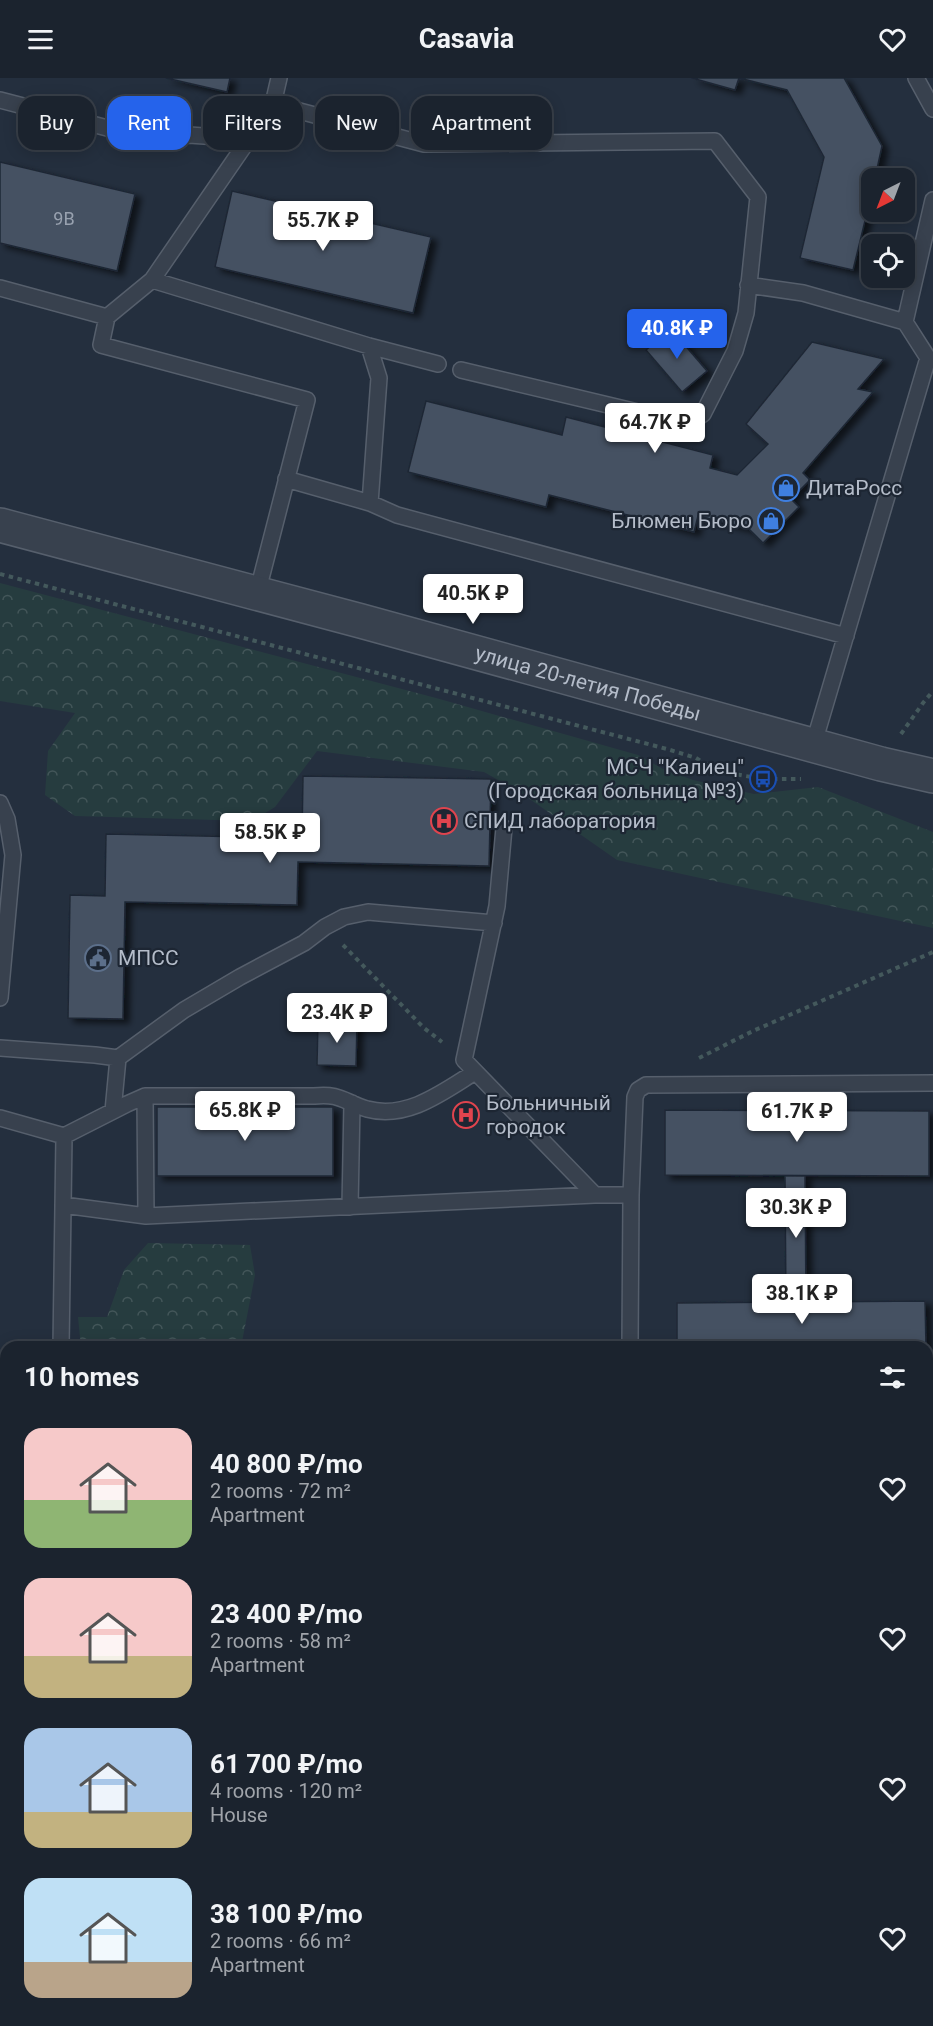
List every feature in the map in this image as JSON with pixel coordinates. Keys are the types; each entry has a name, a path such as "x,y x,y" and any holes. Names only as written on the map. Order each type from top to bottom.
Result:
{"street":[{"name":"улица 20-летия Победы","path":"0,525 813,746 933,776"}],"lane":[{"path":"275,96 279,78"},
{"path":"916,78 933,109"},
{"path":"0,100 157,141 189,135 203,136"},
{"path":"303,112 424,144 715,141 758,197 746,313 735,351 703,414 688,424 461,370"},
{"path":"241,150 152,280 107,317 101,345 308,400 257,594"},
{"path":"904,322 933,200"},
{"path":"152,280 369,346 438,364"},
{"path":"748,285 803,293 904,322 928,358 813,746"},
{"path":"0,288 107,317"},
{"path":"369,346 379,378 370,503"},
{"path":"286,479 370,503 397,515 846,636"},
{"path":"0,803 7,819 13,855 0,998"},
{"path":"504,828 497,906 464,1059 595,1195"},
{"path":"0,1048 118,1058 184,1010 304,943 325,927 344,917 368,912 494,923"},
{"path":"113,1111 118,1058"},
{"path":"0,1118 64,1136 145,1096 314,1096 331,1094 369,1109 398,1112 426,1102 475,1072"},
{"path":"630,1341 631,1195 635,1097 638,1090 646,1085 933,1083"},
{"path":"145,1096 146,1216"},
{"path":"350,1207 352,1102"},
{"path":"61,1341 64,1136"},
{"path":"63,1205 146,1216 631,1195"}],"path":[{"path":"0,574 667,750 696,758 714,769 763,779 807,779"},
{"path":"880,764 933,691"},
{"path":"325,927 424,1028 464,1059"},
{"path":"695,1060 753,1031 933,951"}],"green space":[{"path":"0,583 436,698 638,755 663,769 693,780 754,794 818,787 933,832 933,928 617,860 521,793 484,772 317,751 275,807 252,821 75,816 45,795 48,751 75,713 0,701"},
{"path":"148,1243 250,1245 255,1275 242,1341 80,1341 78,1317 107,1317 124,1270"}],"building":[{"path":"166,78 230,78 227,92"},
{"path":"692,78 739,78 735,90"},
{"path":"739,78 844,78 882,146 877,168 861,168 861,222 865,222 853,270 800,258 824,157 787,90"},
{"path":"0,162 135,194 117,271 0,243"},
{"path":"232,191 431,237 413,313 215,267"},
{"path":"671,329 707,371 682,392 646,350"},
{"path":"812,342 884,359 858,389 873,392 803,473 810,480 791,499 799,507 763,543 747,527 698,516 694,532 549,495 546,507 408,472 426,401 562,435 566,417 713,455 710,468 737,475 768,444 746,424"},
{"path":"303,776 491,779 489,866 298,862 297,905 125,902 123,1019 68,1018 70,895 105,896 106,834 302,838"},
{"path":"318,1021 357,1022 356,1066 317,1065"},
{"path":"157,1107 333,1107 333,1176 157,1176"},
{"path":"665,1110 929,1111 929,1176 665,1175"},
{"path":"785,1176 805,1176 806,1302 786,1302"},
{"path":"925,1301 926,1341 677,1341 677,1303"}],"place":[{"name":"ДитаРосс","path":"786,488"},
{"name":"Блюмен Бюро","path":"771,521"},
{"name":"МСЧ \"Калиец\" (Городская больница №3)","path":"763,779"},
{"name":"СПИД лаборатория","path":"444,821"},
{"name":"МПСС","path":"98,958"},
{"name":"Больничный городок","path":"466,1115"}]}
